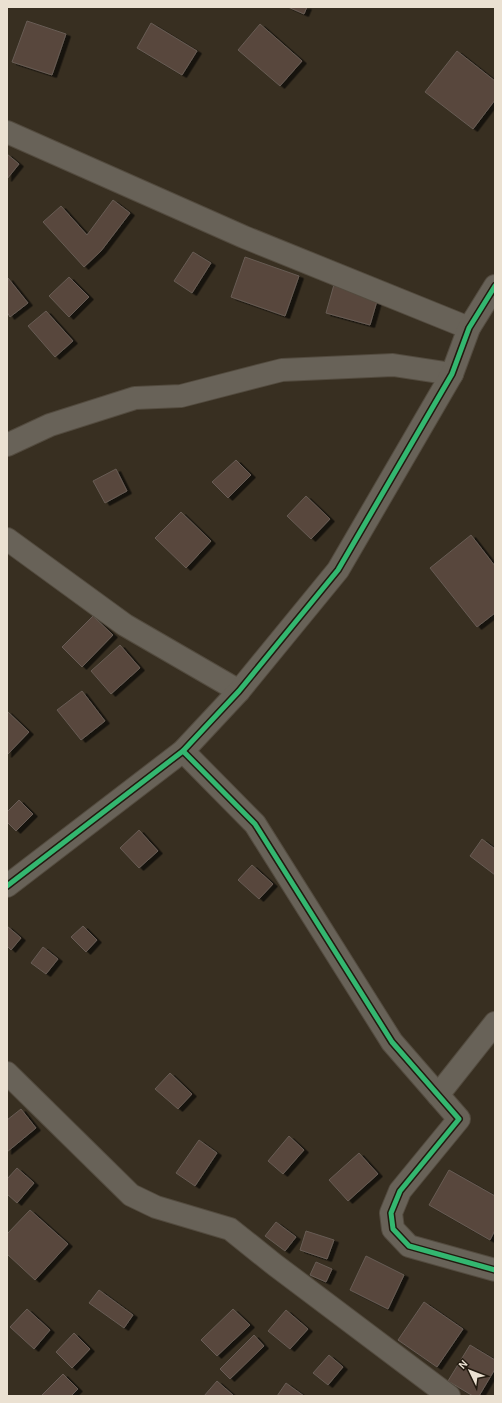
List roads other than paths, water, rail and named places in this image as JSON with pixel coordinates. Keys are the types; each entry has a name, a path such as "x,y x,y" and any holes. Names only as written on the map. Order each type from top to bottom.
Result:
{"street":[{"path":"7,132 244,237 469,328"},
{"path":"7,886 183,751 239,691 338,570 452,374 469,328 495,286"},
{"path":"7,445 50,425 135,398 181,396 282,370 393,365 452,374"},
{"path":"7,539 125,625 239,691"},
{"path":"183,751 255,824 392,1042 459,1119 400,1191 391,1213 393,1229 409,1246 495,1270"},
{"path":"438,1095 495,1023"},
{"path":"7,1073 131,1195 156,1207 230,1229 275,1265 449,1396"}]}
